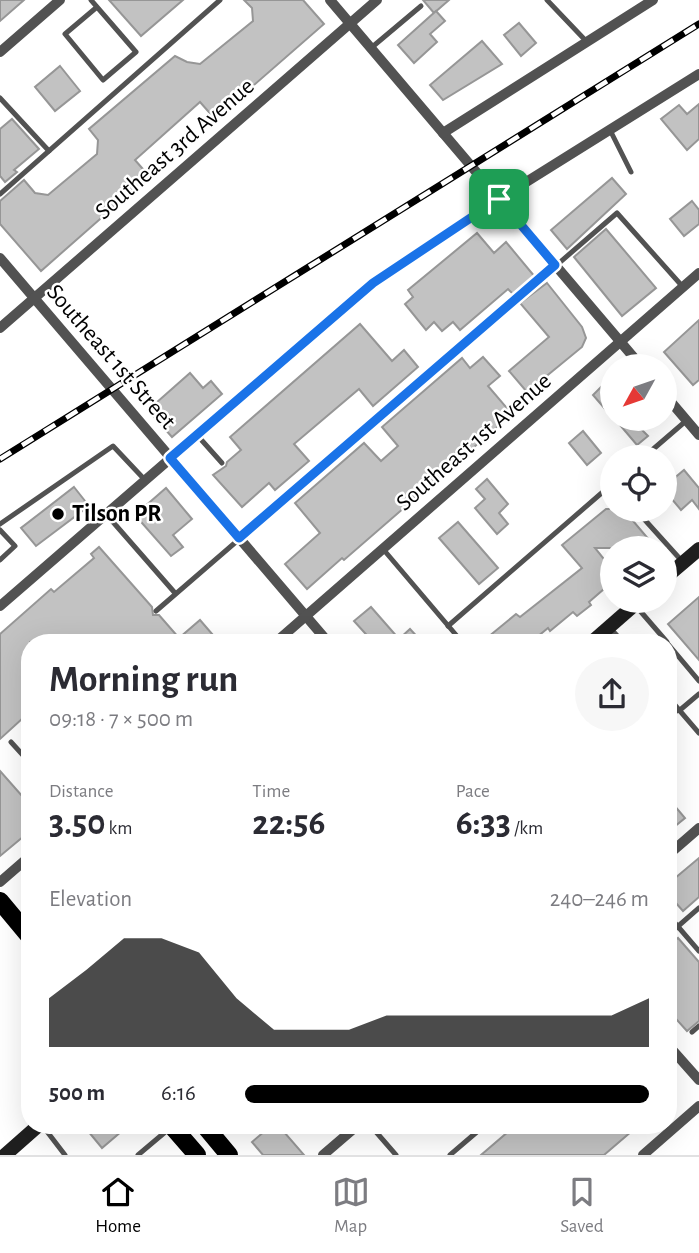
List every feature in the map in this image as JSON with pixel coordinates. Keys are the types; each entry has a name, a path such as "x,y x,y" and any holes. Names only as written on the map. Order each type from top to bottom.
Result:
{"main road":[{"path":"0,901 21,926"},
{"path":"179,1134 197,1155"},
{"path":"212,1134 229,1155"}],"street":[{"path":"0,52 60,0"},
{"path":"330,0 631,354"},
{"name":"Southeast 3rd Avenue","path":"0,328 377,0"},
{"path":"443,133 653,0"},
{"path":"0,606 373,283 499,199 699,74"},
{"name":"Southeast 1st Street","path":"0,258 321,634"},
{"name":"Southeast 1st Avenue","path":"286,634 698,276"},
{"path":"677,408 699,435"},
{"path":"677,568 699,549"},
{"path":"601,634 625,613"},
{"path":"677,847 699,828"},
{"path":"0,882 21,864"},
{"path":"677,1055 699,1080"},
{"path":"677,1125 699,1106"},
{"path":"5,1155 30,1134"},
{"path":"323,1155 348,1134"},
{"path":"643,1155 667,1134"}],"lane":[{"path":"91,0 136,52 103,80 65,34 97,7"},
{"path":"0,194 220,0"},
{"path":"547,0 587,42"},
{"path":"371,48 421,6"},
{"path":"0,98 49,151"},
{"path":"610,130 631,172"},
{"path":"156,611 617,213 683,287"},
{"path":"658,445 687,420"},
{"path":"197,435 222,464"},
{"path":"0,524 113,446 145,480"},
{"path":"448,626 600,494"},
{"path":"106,514 176,593"},
{"path":"647,522 683,563"},
{"path":"0,530 15,546 0,560"},
{"path":"383,549 455,634"},
{"path":"646,613 661,634"},
{"path":"609,627 616,634"},
{"path":"677,654 699,681"},
{"path":"677,711 699,694"},
{"path":"677,707 699,733"},
{"path":"11,742 21,753"},
{"path":"699,908 678,926 699,951"},
{"path":"692,1032 699,1026"},
{"path":"48,1134 65,1155"},
{"path":"138,1155 163,1134"},
{"path":"378,1134 396,1155"},
{"path":"450,1155 474,1134"}],"building":[{"path":"0,0 24,0 0,21"},
{"path":"109,0 183,0 141,36"},
{"path":"244,0 303,0 324,24 215,119 200,102 135,160 149,176 41,271 0,224 0,201 24,180 35,193 48,195 97,154 98,140 89,129 175,56 200,64 253,21 252,8"},
{"path":"423,0 449,0 434,13"},
{"path":"436,11 445,21 430,34 437,42 414,63 398,45"},
{"path":"519,23 536,43 521,56 504,35"},
{"path":"482,41 502,64 443,100 430,85"},
{"path":"60,66 80,91 55,111 35,87"},
{"path":"699,104 699,139 687,150 661,119 679,105 687,114"},
{"path":"12,119 39,149 14,170 17,172 5,182 0,176 0,129"},
{"path":"612,178 626,194 567,249 551,230"},
{"path":"692,201 699,210 699,224 684,236 670,219"},
{"path":"606,229 656,288 622,316 574,257"},
{"path":"477,233 494,253 506,242 535,277 514,295 508,289 460,330 453,322 442,331 434,322 426,330 405,304 413,297 408,290"},
{"path":"547,283 582,327 586,338 582,347 527,392 509,371 549,337 520,303"},
{"path":"699,320 699,380 693,385 677,367 677,354 664,352"},
{"path":"360,324 392,361 404,350 418,367 373,406 359,389 294,444 309,461 275,490 269,483 242,507 213,475 241,450 230,437"},
{"path":"483,357 500,376 488,386 512,414 307,589 285,564 320,533 295,503 364,443 381,461 398,446 382,427 462,358 470,368"},
{"path":"190,373 203,388 211,381 222,394 172,437 148,410"},
{"path":"600,388 600,403 593,395"},
{"path":"583,431 600,454 587,465 569,443"},
{"path":"625,431 643,431 648,436 637,445"},
{"path":"684,470 699,488 699,509 692,500 681,510 677,505 677,476"},
{"path":"487,479 508,504 499,513 508,524 497,534 475,508 485,499 476,489"},
{"path":"74,487 89,506 36,546 21,528"},
{"path":"166,488 192,519 173,535 183,547 171,556 135,515"},
{"path":"600,514 600,522 634,522 646,536 600,536 600,548 595,548 600,554 600,592 589,602 591,605 577,616 573,612 550,631 548,628 541,634 492,634 516,614 520,617 582,568 562,545"},
{"path":"458,522 498,568 479,584 439,538"},
{"path":"99,547 152,607 153,615 159,615 176,634 21,634 21,720 0,739 0,634 51,589 54,592 94,558 91,554"},
{"path":"699,597 699,660 677,634 668,624"},
{"path":"371,607 395,634 366,634 354,621"},
{"path":"200,620 212,634 184,634"},
{"path":"0,771 21,795 21,838 0,856"},
{"path":"677,809 685,818 677,825"},
{"path":"699,858 699,897 683,911 677,904 677,876"},
{"path":"677,939 699,962 699,1021 687,1031 677,1020"},
{"path":"90,1134 118,1134 102,1148"},
{"path":"261,1134 286,1134 304,1155 263,1155 252,1142"},
{"path":"506,1134 628,1134 604,1155 481,1155"}],"railway":[{"path":"0,459 699,24"}],"place":[{"name":"Tilson PR","path":"58,514"}],"route":[{"path":"499,199 555,265 239,538 170,458 373,283 499,199"}]}
